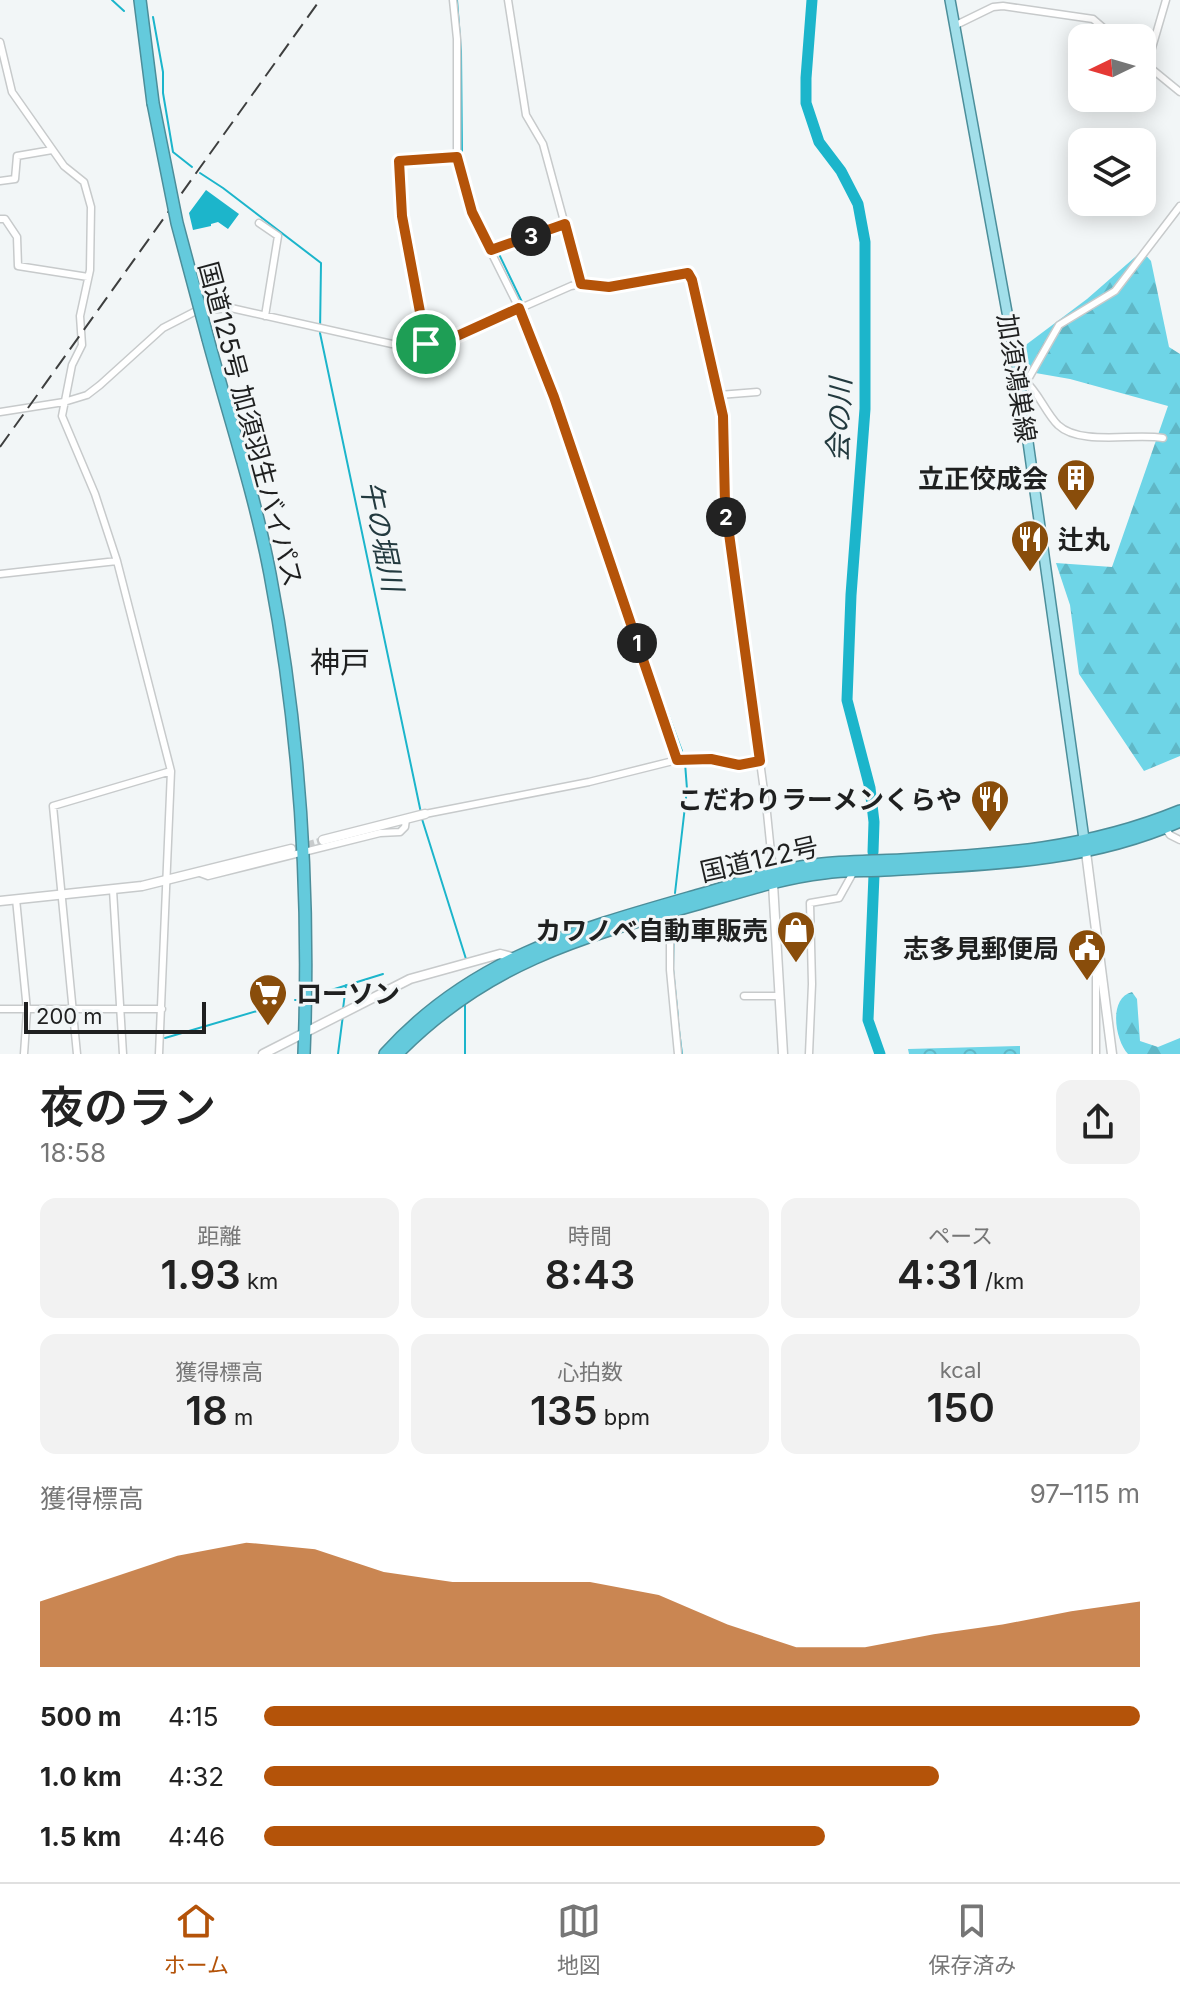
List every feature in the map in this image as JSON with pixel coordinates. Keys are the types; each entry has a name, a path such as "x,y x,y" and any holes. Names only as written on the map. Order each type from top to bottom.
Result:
{"highway":[{"name":"国道125号 加須羽生バイパス","path":"140,0 153,103 177,223 270,573 288,692 296,851 305,919 304,1054"},
{"name":"国道122号","path":"385,1054 440,1002 488,970 821,864 1085,847 1180,811"},
{"name":"国道122号","path":"397,1054 445,1009 548,942 631,914 773,879 1028,861 1165,828 1180,821"}],"main road":[{"name":"加須鴻巣線","path":"950,0 1023,380 1085,847"}],"street":[{"path":"444,0 454,1 457,157 472,212 519,308 554,397 677,760"},
{"path":"508,0 526,115 543,144 581,284"},
{"path":"1046,0 1047,12"},
{"path":"1156,29 1166,0"},
{"path":"954,26 993,7 1093,19 1099,24"},
{"path":"0,42 12,92 64,166 84,182 91,207 90,270 80,316 82,345 72,365 63,422 85,467 117,561 171,771 159,1054"},
{"path":"1156,73 1180,92"},
{"path":"0,181 15,179 17,156 52,150"},
{"path":"426,344 402,216 399,161 457,157"},
{"path":"1163,438 1076,434 1060,427 1023,380 1059,325 1115,291 1180,206"},
{"path":"0,219 5,219 17,237 18,266 88,277"},
{"path":"259,223 278,236 265,316"},
{"path":"491,250 565,224"},
{"path":"0,412 64,402 87,395 163,328 187,314 221,308 392,344 426,344 457,336 581,284 609,287 688,273 723,416 725,504 773,879 783,1054"},
{"path":"719,395 757,392"},
{"path":"0,574 117,561"},
{"path":"323,840 425,814 589,782 677,760 711,759 739,765 760,761"},
{"path":"77,1054 53,806 171,771"},
{"path":"0,901 113,890 166,880 380,833 400,832 405,827 406,819"},
{"path":"1165,828 1180,840"},
{"path":"1085,847 1112,1054"},
{"path":"809,1054 812,984 810,903 839,898 854,871"},
{"path":"113,890 123,1054"},
{"path":"16,899 27,1010 24,1054"},
{"path":"670,912 670,970 678,1054"},
{"path":"1096,1054 1098,1009 1095,954 1098,937"},
{"path":"263,1054 410,979 500,954 518,960"},
{"path":"744,996 778,996"},
{"path":"0,1009 162,1009"}],"green space":[{"path":"1142,251 1151,261 1169,347 1180,354 1180,756 1144,771 1079,674 1070,605 1056,563 1112,567 1168,406 1070,379 1024,371 1023,347 1087,299"},
{"path":"1132,992 1137,999 1140,1041 1158,1047 1180,1038 1180,1054 1128,1054 1123,1048 1117,1030 1117,1011 1119,1002"},
{"path":"1020,1046 1020,1054 909,1054 908,1049"}],"shaded area":[{"path":"206,190 239,214 228,229 218,222 193,230 189,213"}],"waterway":[{"name":"午の堀川","path":"112,0 124,11"},
{"path":"457,0 462,156"},
{"name":"会の川","path":"812,0 806,103 819,142 841,171 858,204 865,242 865,409 851,595 847,700 870,788 874,822 873,852"},
{"name":"午の堀川","path":"153,17 173,152 192,167"},
{"path":"463,160 478,214 495,245"},
{"name":"午の堀川","path":"200,173 321,263 320,333 421,813"},
{"path":"497,250 522,302"},
{"path":"526,311 682,751"},
{"path":"675,893 687,789 685,763"},
{"name":"午の堀川","path":"422,819 466,959"},
{"name":"会の川","path":"874,875 868,1020 880,1054"},
{"path":"674,919 673,969 678,1018"},
{"path":"328,991 383,974"},
{"path":"343,1009 346,985"},
{"name":"午の堀川","path":"465,1003 465,1054"},
{"path":"165,1038 274,1006"},
{"path":"338,1054 343,1015"},
{"path":"678,1022 682,1054"}],"tunnel":[{"path":"291,849 323,840"}],"railway":[{"path":"0,447 320,0"}],"place":[{"name":"立正佼成会","path":"1076,512"},
{"name":"辻丸","path":"1030,573"},
{"name":"こだわりラーメンくらや","path":"990,833"},
{"name":"カワノベ自動車販売","path":"796,964"},
{"name":"志多見郵便局","path":"1087,982"},
{"name":"ローソン","path":"268,1027"}],"district":[{"name":"神戸","path":"340,662"}],"route":[{"path":"457,157 472,212 491,250 565,224 581,284 609,287 688,273 723,416 725,504 760,761 739,765 711,759 677,760 554,397 519,308 457,336 426,344 402,216 399,161 457,157"}]}
